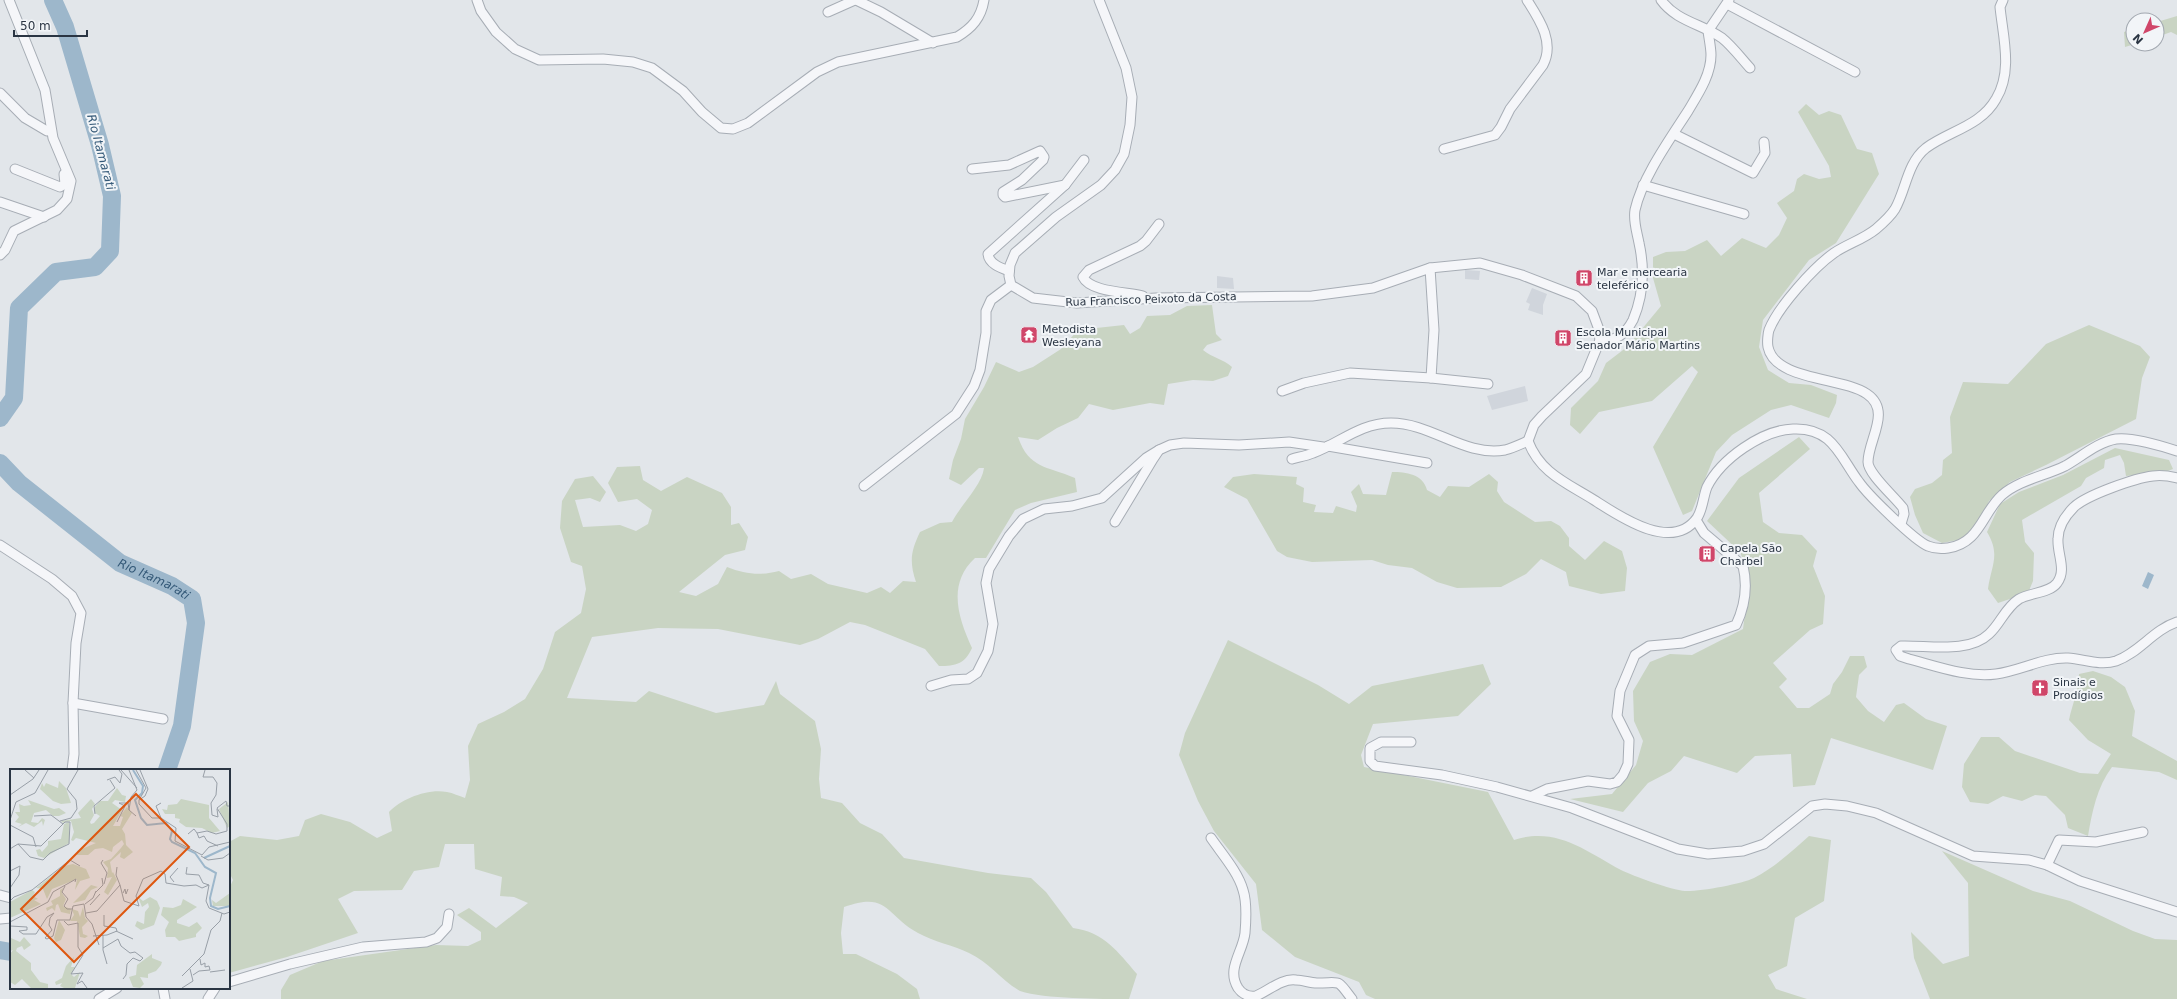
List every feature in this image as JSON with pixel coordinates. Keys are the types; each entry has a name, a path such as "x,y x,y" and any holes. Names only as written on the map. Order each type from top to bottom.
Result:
{"street":[{"path":"0,255 5,250 14,231 57,210 67,199 71,181 53,138 45,90 9,0"},
{"path":"478,0 481,11 496,32 515,49 539,60 603,59 633,62 652,68 683,91 702,112 721,128 733,129 748,123 817,72 838,62 957,37 969,30 981,13 984,0"},
{"path":"828,12 855,0 882,12 933,43"},
{"path":"864,486 956,414 974,386 980,370 986,333 986,311 991,300 1010,285 1009,271 1015,253 1056,217 1101,185 1115,170 1124,154 1130,125 1132,97 1126,68 1099,0"},
{"path":"1444,149 1495,135 1510,109 1543,65 1546,58 1548,43 1538,17 1527,0"},
{"path":"1661,0 1666,7 1689,23 1722,38 1750,68"},
{"path":"1901,524 1904,514 1903,508 1871,471 1868,463 1880,419 1876,404 1868,395 1850,386 1797,374 1778,363 1768,348 1769,331 1800,285 1833,253 1874,231 1887,220 1895,209 1911,166 1925,149 1975,122 1996,100 2005,80 2006,54 2000,7 2003,0"},
{"path":"1855,72 1728,2 1708,31 1711,55 1708,73 1674,134 1643,185 1635,211 1635,227 1644,272 1642,292 1629,327 1621,336 1611,341 1600,340 1586,374 1534,425 1528,441 1533,454 1542,467 1615,513 1645,528 1660,533 1679,530 1696,520 1708,486 1726,461 1762,436 1778,430 1795,428 1814,432 1830,440 1840,450 1860,483 1901,524 1921,542 1930,547 1939,549 1952,547 1963,543 1972,536 1983,524 1992,506 2014,486 2065,466 2098,446 2116,439 2132,440 2177,451"},
{"path":"15,168 52,185 63,187 65,177 47,131 43,113 45,90"},
{"path":"0,93 25,118 47,131"},
{"path":"1674,134 1753,173 1765,153 1764,142"},
{"path":"972,169 1009,164 1040,151 1044,157 1043,160 1022,180 1003,192 1003,195 1005,197 1065,185"},
{"path":"1009,271 994,264 988,258 988,254 1065,185 1084,160"},
{"path":"1643,185 1744,214"},
{"path":"0,202 44,217"},
{"path":"1156,298 1104,290 1090,285 1083,277 1089,270 1140,246 1146,241 1159,224"},
{"name":"Rua Francisco Peixoto da Costa","path":"1010,285 1033,298 1077,303 1156,298 1312,296 1373,288 1430,268 1480,263 1522,275 1576,296 1592,311 1598,326 1600,340"},
{"path":"1430,268 1434,330 1430,378"},
{"path":"1282,391 1304,383 1350,373 1430,378 1488,384"},
{"path":"1292,459 1313,453 1351,432 1370,425 1391,423 1408,425 1434,433 1470,449 1484,451 1506,450 1528,441"},
{"path":"931,686 952,680 968,679 977,673 988,651 993,624 986,583 988,569 1009,536 1023,519 1044,509 1072,506 1102,498 1146,458 1170,445 1184,443 1239,445 1289,442 1427,463"},
{"path":"1115,522 1152,459 1160,450"},
{"path":"2177,478 2152,476 2130,482 2089,498 2075,506 2062,523 2058,538 2061,560 2061,576 2057,584 2051,588 2020,598 2009,606 1989,634 1978,641 1948,647 1901,646 1896,650 1900,656 1909,659 1967,673 1995,674 2066,658 2100,663 2114,662 2129,655 2157,631 2177,622"},
{"path":"1532,796 1547,789 1588,781 1610,784 1617,782 1623,775 1628,764 1628,740 1617,716 1620,691 1635,655 1649,646 1683,643 1736,625 1743,611 1744,604 1745,589 1743,566 1704,533 1696,520"},
{"path":"0,545 52,579 72,596 78,604 81,612 76,643 73,703 74,754 72,769"},
{"path":"73,703 163,719"},
{"path":"1411,742 1382,742 1370,748 1370,761 1375,766 1442,775 1532,796 1572,808 1678,850 1708,854 1743,851 1764,844 1812,806 1826,804 1876,813 1973,856 2029,860 2047,865 2080,881 2177,912"},
{"path":"2047,865 2059,840 2096,842 2143,832"},
{"path":"1211,838 1233,870 1244,890 1245,933 1241,951 1232,972 1234,982 1240,991 1251,996 1256,996 1285,981 1294,979 1316,984 1336,981 1344,986 1352,999"},
{"path":"0,895 10,898"},
{"path":"230,982 290,964 363,947 426,942 437,938 447,927 449,914"},
{"path":"0,919 10,918"},
{"path":"99,999 115,989"},
{"path":"163,989 165,999"},
{"path":"208,999 214,989"}],"shaded area":[{"path":"1465,270 1480,271 1479,280 1465,279"},
{"path":"1217,276 1233,278 1234,289 1217,288"},
{"path":"1532,288 1547,294 1543,305 1543,315 1528,310 1530,304 1526,302"},
{"path":"1525,386 1528,401 1492,410 1487,396"}],"green space":[{"path":"2177,16 2177,35 2171,32 2165,34 2165,20"},
{"path":"1806,104 1819,115 1829,111 1841,115 1857,149 1872,153 1879,174 1836,243 1809,260 1763,320 1759,347 1768,370 1789,383 1811,385 1837,395 1836,403 1829,418 1791,405 1771,410 1732,435 1716,452 1692,511 1683,515 1653,447 1698,372 1692,366 1652,401 1599,412 1580,434 1570,425 1571,408 1598,381 1606,363 1627,347 1661,306 1653,278 1653,257 1666,252 1685,251 1707,240 1721,256 1742,238 1766,248 1779,235 1787,218 1777,203 1794,191 1797,179 1804,174 1819,179 1831,177 1829,166 1798,112"},
{"path":"1212,305 1216,334 1222,340 1207,345 1203,350 1232,367 1228,376 1213,381 1193,380 1168,384 1164,405 1150,403 1113,410 1089,404 1078,418 1057,428 1038,440 1018,437 1022,447 1033,461 1075,478 1077,492 1031,503 1015,510 986,558 975,558 966,568 958,590 958,601 959,613 972,648 963,661 955,665 939,666 925,649 865,625 850,622 818,639 800,645 718,629 658,628 592,637 567,698 636,702 649,691 716,713 764,705 776,681 780,694 815,721 821,749 819,779 821,798 842,803 860,823 882,834 904,858 988,873 1031,878 1046,892 1073,928 1084,930 1110,944 1137,974 1129,999 1088,999 1044,996 1020,991 1013,987 983,961 963,950 930,939 918,933 907,926 886,907 878,903 870,902 844,907 841,933 843,954 856,954 897,974 917,989 920,999 281,999 281,990 290,975 323,961 436,945 468,946 481,940 481,932 457,915 469,908 496,928 528,903 514,897 500,896 502,877 475,869 474,844 445,844 439,867 414,871 402,890 354,891 338,899 358,933 287,957 230,973 230,887 233,880 230,874 230,841 240,836 277,840 299,836 305,820 321,814 350,822 377,838 392,831 389,812 394,807 408,799 423,793 440,791 449,792 465,798 470,780 468,746 478,724 504,712 525,699 543,669 555,632 581,613 586,589 582,566 571,562 560,528 562,501 575,479 593,476 606,492 600,502 590,498 575,500 583,527 620,525 636,531 648,524 652,510 637,499 618,502 608,483 617,467 640,466 643,480 661,491 687,477 722,493 731,507 731,525 739,523 748,537 745,550 725,555 679,592 696,596 718,584 727,567 753,574 779,571 791,579 811,574 828,584 867,593 881,587 890,593 903,581 916,582 912,568 912,556 920,532 940,523 952,522 982,475 984,468 979,468 961,485 949,479 953,460 961,439 965,419 984,387 996,362 1019,372 1033,367 1061,349 1078,330 1124,325 1130,334 1140,328 1147,316 1170,315 1187,306"},
{"path":"2089,325 2140,346 2150,357 2142,378 2136,419 2010,482 1989,501 1974,530 1963,539 1942,543 1923,533 1915,515 1910,497 1915,489 1932,483 1942,475 1943,460 1952,453 1950,417 1963,382 2008,384 2046,344"},
{"path":"1799,437 1810,449 1759,493 1763,522 1779,533 1802,535 1817,551 1813,566 1825,596 1823,624 1810,630 1773,663 1787,679 1779,687 1797,708 1809,708 1830,694 1833,684 1842,672 1850,656 1864,656 1867,667 1859,675 1856,697 1868,711 1884,722 1896,705 1904,703 1926,719 1947,726 1933,770 1831,738 1815,785 1793,787 1791,754 1755,756 1737,773 1684,756 1671,771 1648,783 1623,812 1570,799 1612,794 1636,765 1643,741 1634,721 1633,691 1650,662 1670,654 1692,655 1743,629 1750,577 1740,552 1707,521 1739,478"},
{"path":"2115,448 2169,460 2173,469 2165,472 2126,476 2124,463 2120,455 2105,460 2104,468 2086,478 2081,486 2022,520 2025,542 2034,553 2033,581 2028,593 1998,603 1988,589 1994,554 1991,540 1987,532 2000,504 2019,492 2063,475"},
{"path":"1392,472 1408,473 1418,477 1422,480 1427,490 1440,497 1448,486 1469,487 1489,474 1498,482 1497,491 1504,502 1535,522 1551,521 1560,526 1569,538 1569,546 1585,560 1604,541 1622,551 1627,568 1625,591 1601,594 1569,586 1566,572 1541,559 1526,574 1501,587 1457,588 1437,582 1412,568 1388,565 1372,560 1312,562 1287,557 1277,551 1247,499 1224,487 1233,477 1254,474 1297,477 1296,484 1304,488 1303,502 1316,505 1314,512 1333,513 1336,506 1356,512 1357,506 1351,492 1359,484 1363,494 1386,495"},
{"path":"1228,640 1318,685 1349,704 1372,686 1483,664 1491,684 1458,716 1373,724 1361,755 1364,767 1488,792 1514,840 1529,836 1557,838 1583,848 1627,873 1679,890 1691,891 1740,883 1754,878 1776,864 1809,836 1831,840 1824,901 1795,918 1787,966 1768,975 1776,989 1807,999 1375,999 1366,995 1359,982 1295,957 1262,930 1256,884 1214,831 1198,801 1179,755 1185,733"},
{"path":"2093,671 2111,677 2125,687 2135,711 2132,736 2177,761 2177,780 2159,772 2112,767 2099,791 2093,809 2088,836 2068,828 2065,815 2046,796 2035,795 2022,801 2003,796 1988,804 1970,802 1962,787 1964,764 1981,737 1999,737 2015,751 2080,773 2098,774 2111,754 2088,740 2069,720 2077,692 2079,674"},
{"path":"1942,851 2033,891 2070,901 2133,931 2155,939 2177,940 2177,999 1930,999 1914,958 1911,932 1943,964 1969,956 1968,883"}],"water":[{"path":"2148,572 2154,575 2148,589 2142,586"}],"waterway":[{"name":"Rio Itamarati","path":"0,418 14,398 19,308 56,272 95,267 110,251 112,196 100,145 65,27 53,0"},
{"name":"Rio Itamarati","path":"0,463 19,483 120,563 172,586 192,599 196,623 182,726 167,769"},
{"name":"Rio Itamarati","path":"0,950 10,952"}],"place":[{"name":"Mar e mercearia teleférico","path":"1584,278"},
{"name":"Metodista Wesleyana","path":"1029,335"},
{"name":"Escola Municipal Senador Mário Martins","path":"1563,338"},
{"name":"Capela São Charbel","path":"1707,554"},
{"name":"Sinais e Prodígios","path":"2040,688"}]}
